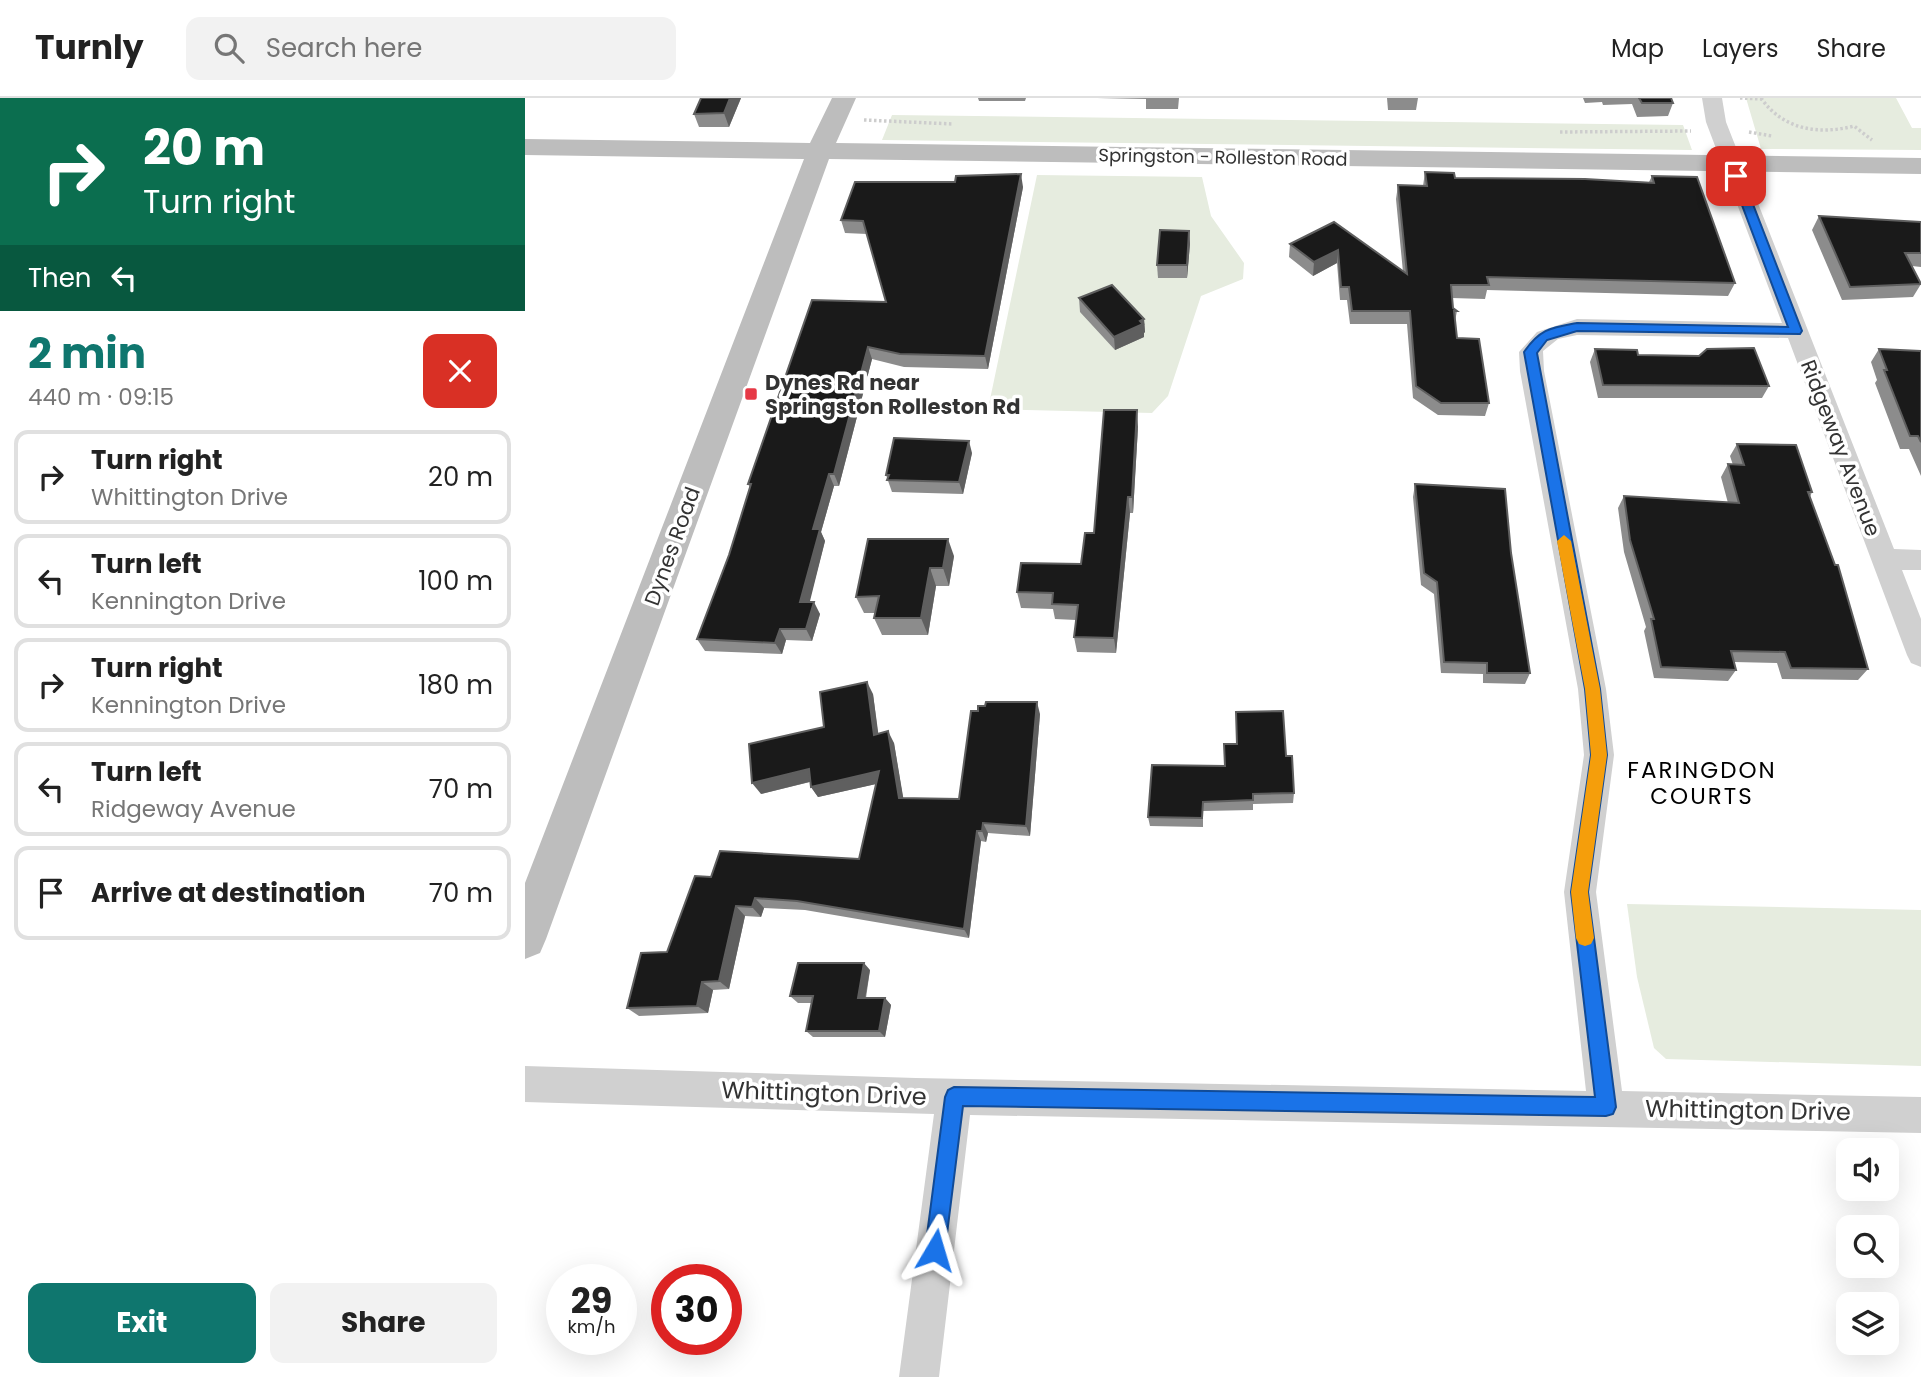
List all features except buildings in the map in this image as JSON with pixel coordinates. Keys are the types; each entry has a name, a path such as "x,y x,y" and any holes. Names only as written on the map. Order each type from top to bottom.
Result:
{"main road":[{"name":"Dynes Road","path":"525,939 819,152 844,98"},
{"name":"Springston - Rolleston Road","path":"525,147 1921,166"}],"street":[{"name":"Ridgeway Avenue","path":"1712,98 1716,121 1731,163 1921,654"},
{"path":"1606,1107 1580,892 1599,755 1593,689 1531,352 1542,337 1577,327 1796,331"},
{"path":"1884,559 1921,559"},
{"name":"Whittington Drive","path":"525,1084 954,1097 1606,1107 1921,1115"},
{"path":"919,1377 954,1097"}],"path":[{"path":"1740,98 1761,99 1775,115 1803,128 1836,132 1854,127 1872,139"}],"shaded area":[{"path":"1746,98 1896,98 1912,128 1921,128 1921,150 1761,149"},
{"path":"892,115 1683,125 1692,150 882,140"},
{"path":"1037,175 1202,177 1211,216 1244,263 1243,279 1201,296 1168,396 1152,413 988,409"},
{"path":"1627,904 1921,910 1921,1066 1666,1059 1654,1048 1637,977"}],"slow traffic":[{"path":"1564,541 1593,689 1599,755 1580,892 1585,938"}],"place":[{"name":"Dynes Rd near Springston Rolleston Rd","path":"751,394"}],"district":[{"name":"FARINGDON COURTS","path":"1702,783"}],"route":[{"path":"935,1250 954,1097 1606,1107 1580,892 1599,755 1593,689 1532,370 1531,352 1542,337 1577,327 1796,331 1736,176"}]}
